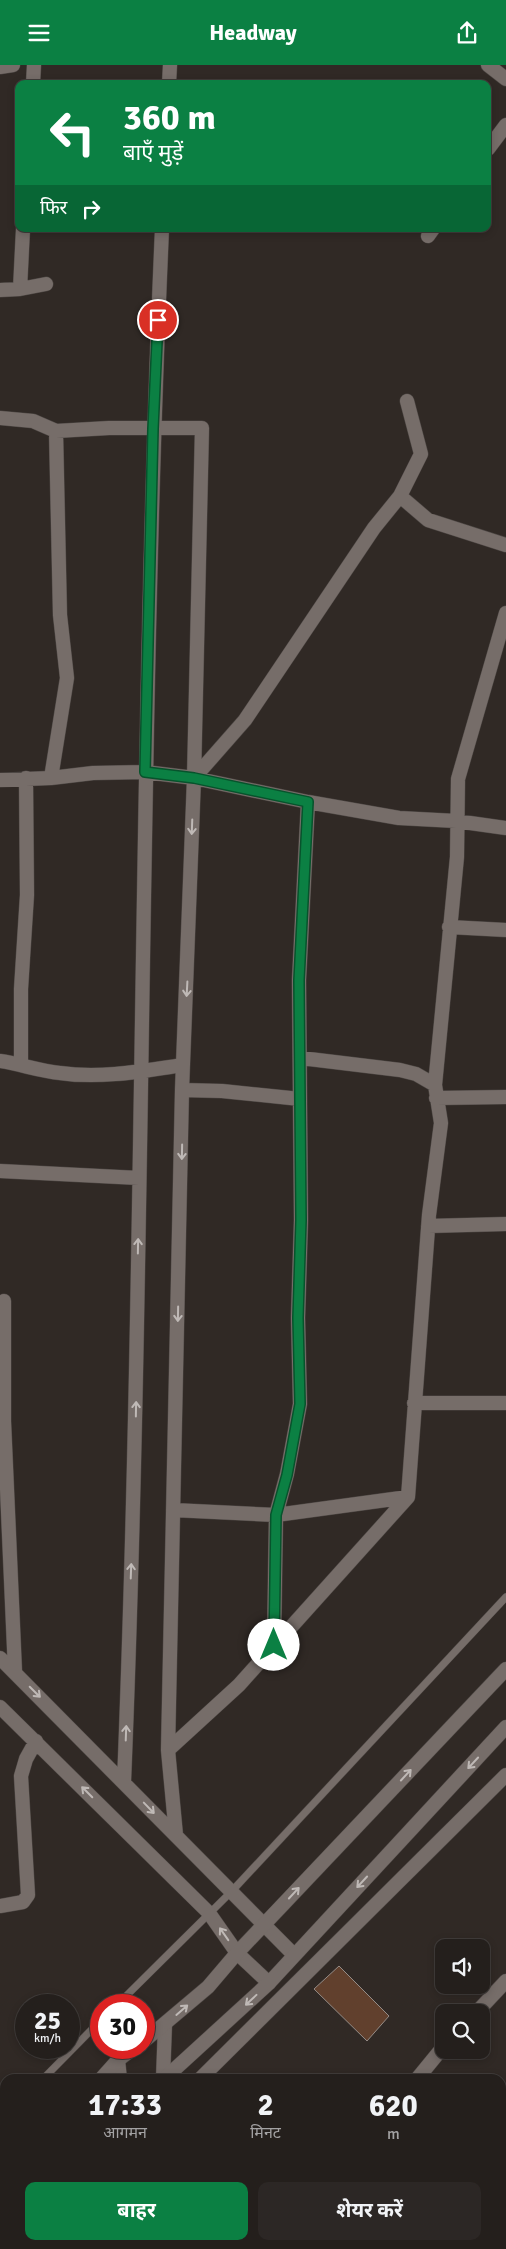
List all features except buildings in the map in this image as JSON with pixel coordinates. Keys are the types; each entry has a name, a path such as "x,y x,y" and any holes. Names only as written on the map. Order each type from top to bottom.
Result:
{"street":[{"path":"0,67 13,65"},
{"path":"32,80 34,65"},
{"path":"169,80 170,65"},
{"path":"488,65 506,79"},
{"path":"491,145 506,125"},
{"path":"20,289 24,232"},
{"path":"124,1782 136,1413 145,772 153,429 162,232"},
{"path":"0,290 20,289 46,284"},
{"path":"194,778 245,720 374,528 400,496 421,454 407,401"},
{"path":"0,418 33,421 56,431 109,428 202,428 194,778 182,1090 168,1750 176,1835"},
{"path":"52,778 67,679 60,615 56,431"},
{"path":"400,496 428,520 506,545"},
{"path":"168,1750 239,1685 408,1497 428,1226 441,1123 435,1091 456,857 458,779 506,613"},
{"path":"0,780 26,777 52,778 93,773 145,772 194,778 308,802 399,818 456,821 506,828"},
{"path":"21,1064 21,989 27,895 26,777"},
{"path":"274,1645 276,1515 287,1475 300,1404 298,1318 301,1220 301,1058 299,980 308,802"},
{"path":"449,927 506,930"},
{"path":"301,1058 400,1070 416,1074 435,1091 506,1097"},
{"path":"0,1061 60,1073 94,1075 183,1065"},
{"path":"182,1090 222,1091 300,1099"},
{"path":"0,1171 139,1178"},
{"path":"428,1226 506,1225"},
{"path":"4,1301 4,1421 15,1671"},
{"path":"414,1403 506,1403"},
{"path":"173,1510 276,1515 408,1497"},
{"path":"0,1658 15,1671 294,1955"},
{"path":"155,2032 208,1987 506,1669"},
{"path":"0,1707 209,1913 238,1953 269,1983"},
{"path":"169,2074 269,1983 506,1727"},
{"path":"0,1906 24,1902 28,1895 21,1776 26,1759 36,1741"},
{"path":"205,2074 506,1775"},
{"path":"504,1984 506,2000"},
{"path":"485,2004 504,1984"},
{"path":"164,2074 165,2024"},
{"path":"423,2074 435,2058"},
{"path":"106,2074 120,2059"},
{"path":"118,2061 119,2074"}],"lane":[{"path":"127,1994 231,1892 506,1597"},
{"path":"48,2074 90,2031"}],"route":[{"path":"158,320 153,429 145,772 194,778 308,802 299,980 301,1050 301,1220 298,1318 300,1404 287,1475 276,1515 274,1645"}]}
